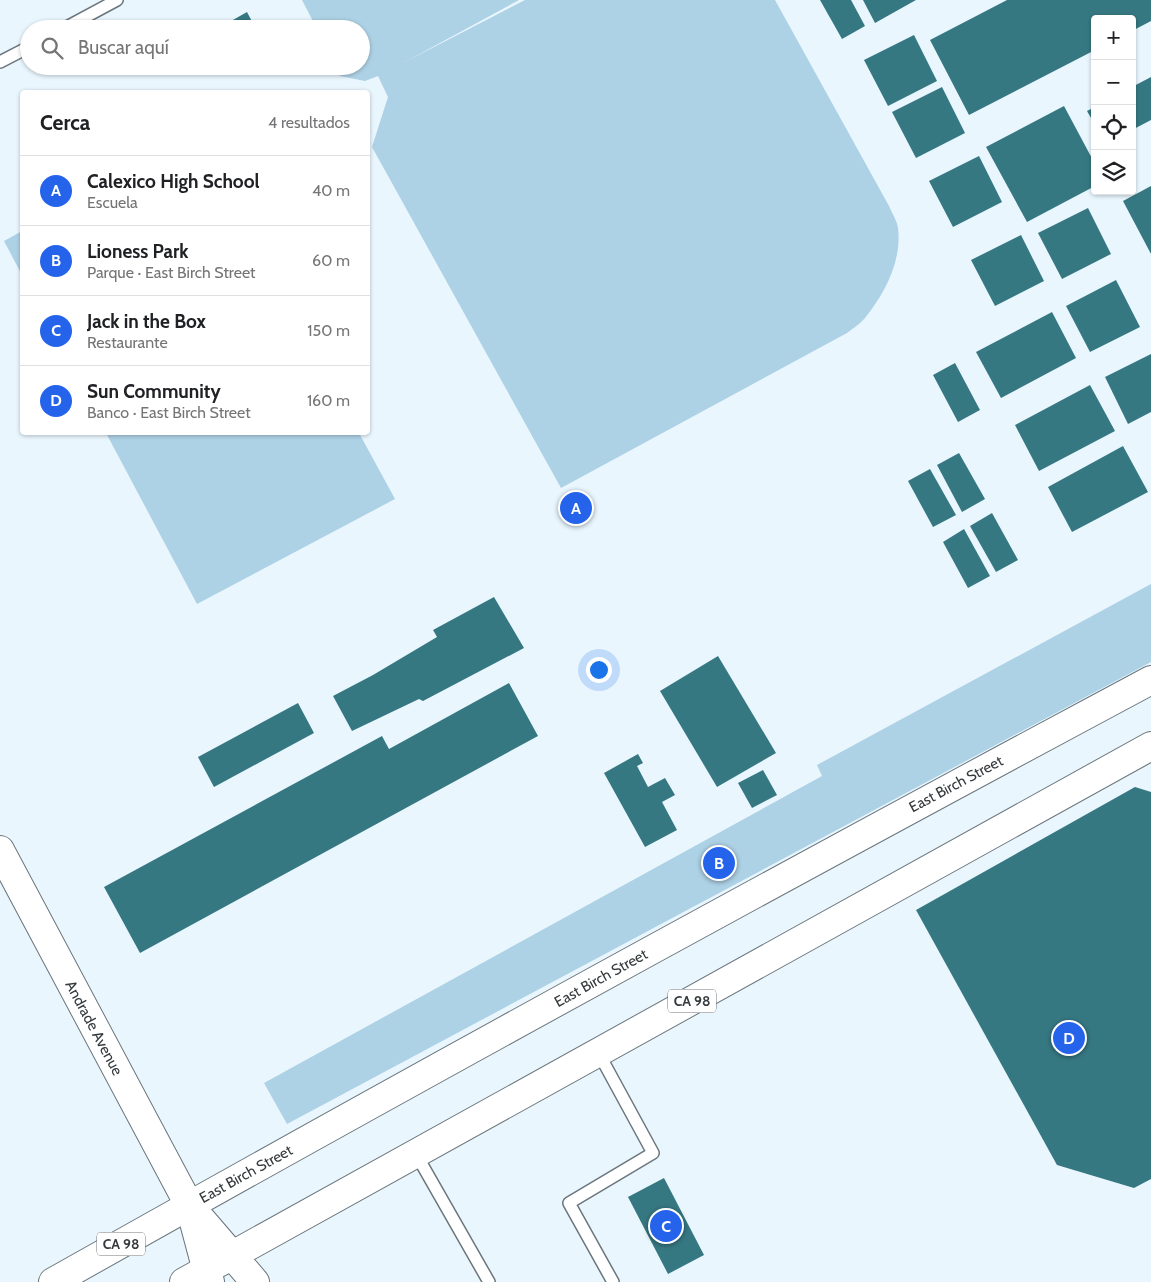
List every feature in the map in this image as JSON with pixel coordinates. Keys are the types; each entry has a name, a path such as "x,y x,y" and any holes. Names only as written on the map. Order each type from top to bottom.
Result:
{"main road":[{"name":"East Birch Street","path":"53,1282 822,856 1151,680"},
{"name":"CA 98","path":"200,1278 233,1255 1151,746"},
{"name":"Andrade Avenue","path":"0,850 189,1205"},
{"path":"189,1205 255,1282"},
{"path":"189,1205 200,1278"}],"lane":[{"path":"80,20 118,0"},
{"path":"0,62 20,52"},
{"path":"598,1052 653,1153 569,1203 613,1282"},
{"path":"416,1154 489,1282"}],"shaded area":[{"path":"302,0 519,0 405,62 525,0 775,0 897,223 899,240 891,276 865,318 847,333 561,488 372,147 388,97 378,76 365,81 340,75 370,75 370,20 312,20"},
{"path":"20,232 20,271 4,241"},
{"path":"107,435 360,435 395,499 197,604"},
{"path":"1151,584 1151,662 287,1124 264,1083 822,776 817,765"}],"building":[{"path":"820,0 851,0 865,26 842,39"},
{"path":"863,0 916,0 875,23"},
{"path":"1007,0 1151,0 1151,21 1136,29 1136,15 1091,15 1091,52 969,115 930,40"},
{"path":"247,12 251,20 233,20"},
{"path":"914,35 937,81 888,106 864,60"},
{"path":"1151,77 1151,120 1136,128 1136,105 1136,85"},
{"path":"942,87 965,133 916,158 892,112"},
{"path":"1064,106 1091,157 1091,188 1027,222 986,147"},
{"path":"1091,109 1091,118 1087,111"},
{"path":"979,156 1002,202 953,227 929,181"},
{"path":"1151,186 1151,254 1123,201"},
{"path":"1088,208 1111,254 1062,279 1038,233"},
{"path":"1021,235 1044,281 995,306 971,260"},
{"path":"1116,280 1140,327 1090,352 1066,306"},
{"path":"1052,312 1076,358 1001,398 976,352"},
{"path":"1151,354 1151,412 1128,424 1105,377"},
{"path":"955,363 980,410 958,422 933,375"},
{"path":"1090,385 1115,431 1039,471 1015,425"},
{"path":"1123,446 1148,492 1072,532 1048,487"},
{"path":"959,453 985,499 962,512 937,465"},
{"path":"930,469 956,515 933,527 908,481"},
{"path":"992,513 1018,560 996,572 970,526"},
{"path":"964,529 990,576 968,588 943,542"},
{"path":"494,597 524,648 423,701 419,699 352,731 333,696 437,637 433,630"},
{"path":"718,656 776,753 717,787 660,691"},
{"path":"509,683 538,736 140,953 104,887 382,736 389,749"},
{"path":"298,703 314,733 214,787 198,757"},
{"path":"638,754 643,763 637,766 648,787 665,778 675,795 662,802 677,830 645,847 604,773"},
{"path":"763,770 777,795 752,808 738,783"},
{"path":"1135,787 1151,792 1151,1179 1134,1188 1057,1165 916,910"},
{"path":"664,1178 704,1255 668,1274 628,1197"}],"place":[{"name":"Calexico High School","path":"576,508"},
{"name":"Lioness Park","path":"719,863"},
{"name":"Sun Community","path":"1069,1038"},
{"name":"Jack in the Box","path":"666,1226"}]}
